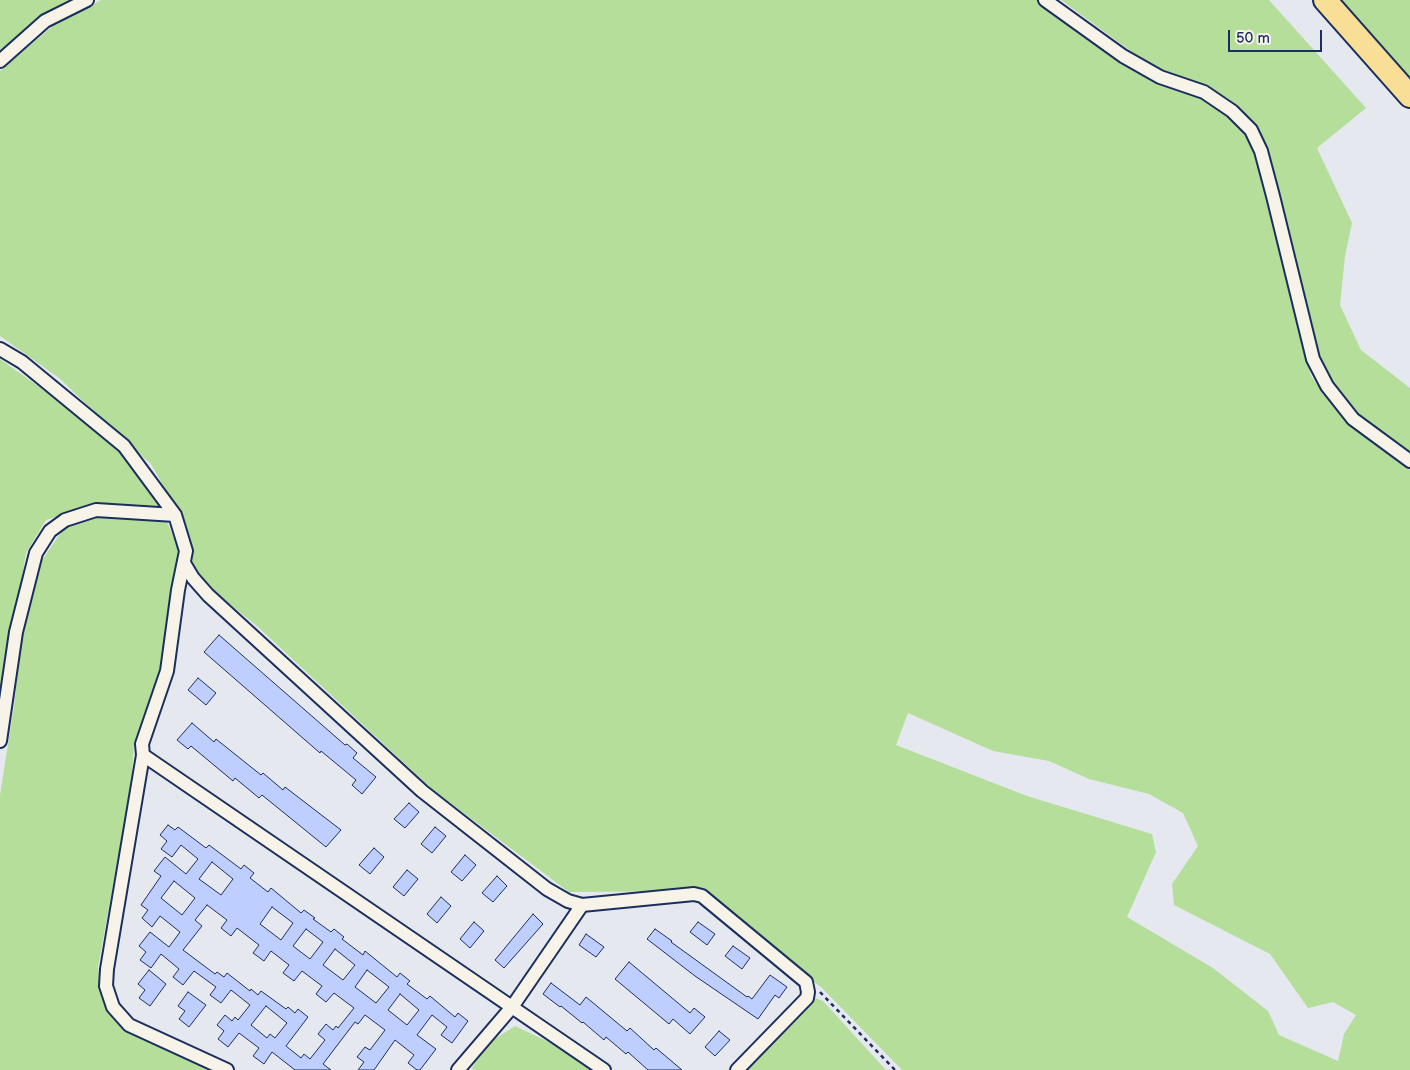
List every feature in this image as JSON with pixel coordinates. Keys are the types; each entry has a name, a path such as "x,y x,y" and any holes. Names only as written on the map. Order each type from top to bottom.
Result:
{"highway":[{"path":"1325,0 1410,96"}],"street":[{"path":"0,61 45,21 87,0"},
{"path":"1045,0 1123,56 1160,77 1204,92 1232,111 1251,130 1261,151 1313,359 1327,386 1353,418 1410,461"},
{"path":"0,349 22,362 124,446 175,515 186,551 178,590 167,670 142,744 143,755 107,969 106,986 114,1007 129,1025 227,1070"},
{"path":"0,741 16,632 36,553 50,531 65,520 96,510 175,515"},
{"path":"184,563 193,578 208,595 422,792 547,888 568,901 582,905 694,894 702,896 806,982 807,998 736,1070"},
{"path":"143,755 604,1070"},
{"path":"458,1070 512,1007 582,905"}],"path":[{"path":"806,982 821,993 896,1070"}],"green space":[{"path":"0,0 74,0 39,18 0,50"},
{"path":"101,0 1037,0 1114,58 1164,85 1214,102 1239,120 1257,154 1311,376 1346,421 1410,469 1410,1070 902,1070 822,988 702,891 569,892 433,790 257,626 196,577 192,568 191,556 179,514 151,464 59,378 0,336 0,71 54,25","holes":["908,713 993,751 1049,761 1089,779 1149,794 1183,813 1198,846 1172,884 1174,905 1270,954 1308,1008 1333,1002 1356,1015 1344,1034 1338,1061 1279,1035 1268,1011 1213,968 1127,917 1156,852 1152,834 1027,796 896,745"]},
{"path":"1061,0 1269,0 1366,108 1317,148 1352,223 1345,256 1340,305 1361,350 1410,388 1410,455 1346,403 1323,373 1313,344 1266,152 1252,122 1229,99 1147,63"},
{"path":"1340,0 1410,0 1410,79 1359,21"},
{"path":"0,359 68,407 121,450 161,508 97,503 46,520 26,553 0,708"},
{"path":"90,516 167,522 180,553 160,673 134,745 131,787 98,967 100,992 111,1011 214,1070 0,1070 0,795 14,706 23,625 38,566 64,528"},
{"path":"816,998 823,1001 886,1070 747,1070"},
{"path":"515,1026 549,1042 596,1070 473,1070 472,1068 487,1044"}],"building":[{"path":"219,635 345,745 347,744 357,753 353,758 376,777 362,794 352,785 356,780 321,751 320,753 204,652"},
{"path":"198,678 216,693 206,705 188,690"},
{"path":"192,723 214,742 216,739 261,775 263,773 283,790 285,787 341,830 326,847 262,795 259,798 235,778 233,781 191,746 188,749 177,740"},
{"path":"409,803 419,812 405,828 394,819"},
{"path":"168,825 175,830 178,827 206,848 209,845 241,869 244,865 254,873 250,878 268,892 271,888 301,913 304,910 331,932 334,929 344,937 342,939 363,955 365,951 397,977 400,973 410,981 407,984 427,999 430,996 455,1017 458,1013 468,1021 452,1043 441,1035 447,1027 432,1015 417,1035 436,1049 420,1070 417,1070 408,1063 414,1055 395,1040 374,1070 358,1070 364,1062 357,1057 365,1047 370,1050 385,1030 365,1015 358,1024 355,1022 323,1064 331,1070 295,1070 272,1052 264,1064 253,1056 259,1048 239,1033 228,1047 218,1039 224,1031 217,1025 225,1015 232,1021 235,1017 238,1020 250,1005 231,990 221,1003 210,995 216,987 194,971 183,985 173,977 179,969 161,954 151,968 140,960 146,952 139,946 150,932 169,947 180,932 160,916 152,927 142,918 148,910 141,905 161,876 154,871 165,857 186,874 198,859 181,845 172,857 161,849 167,841 160,835","holes":["212,862 233,879 221,895 199,879","174,881 195,898 182,915 161,898","207,905 227,920 221,928 231,936 237,928 259,945 253,953 264,961 271,951 289,965 283,973 294,981 302,971 322,986 316,994 326,1002 334,993 354,1008 338,1028 336,1026 333,1030 326,1024 318,1034 325,1040 310,1059 304,1054 301,1058 286,1046 308,1017 298,1009 295,1013 288,1007 286,1009 261,991 258,995 251,989 250,991 227,973 224,977 217,972 215,974 183,950 202,926 195,920","272,907 293,923 281,940 260,924","306,929 323,942 310,959 293,946","335,949 355,965 343,980 323,965","367,970 389,987 376,1003 355,987","400,994 419,1010 407,1025 388,1010","266,1006 287,1023 275,1038 270,1034 267,1038 251,1025"]},
{"path":"435,827 446,836 432,853 421,844"},
{"path":"374,848 384,857 370,874 359,865"},
{"path":"465,855 476,865 462,881 451,872"},
{"path":"407,870 418,879 404,896 393,887"},
{"path":"497,876 507,886 493,902 482,893"},
{"path":"441,897 451,906 437,923 427,914"},
{"path":"533,914 543,924 504,968 495,960"},
{"path":"474,922 484,931 470,948 460,939"},
{"path":"698,922 715,934 707,945 690,932"},
{"path":"655,929 747,997 752,999 770,975 787,987 779,998 775,995 758,1019 695,976 647,939"},
{"path":"586,934 604,947 596,957 579,945"},
{"path":"733,946 750,958 742,969 725,956"},
{"path":"629,962 690,1013 694,1008 705,1017 690,1034 673,1019 669,1024 615,979"},
{"path":"149,970 166,984 150,1006 139,998 145,990 138,984"},
{"path":"551,983 580,1005 586,997 627,1031 630,1028 654,1050 656,1048 682,1070 648,1070 628,1052 626,1054 606,1037 604,1040 583,1022 543,994"},
{"path":"188,992 206,1005 189,1027 179,1019 185,1011 178,1006"},
{"path":"719,1031 730,1040 715,1056 705,1047"}]}
